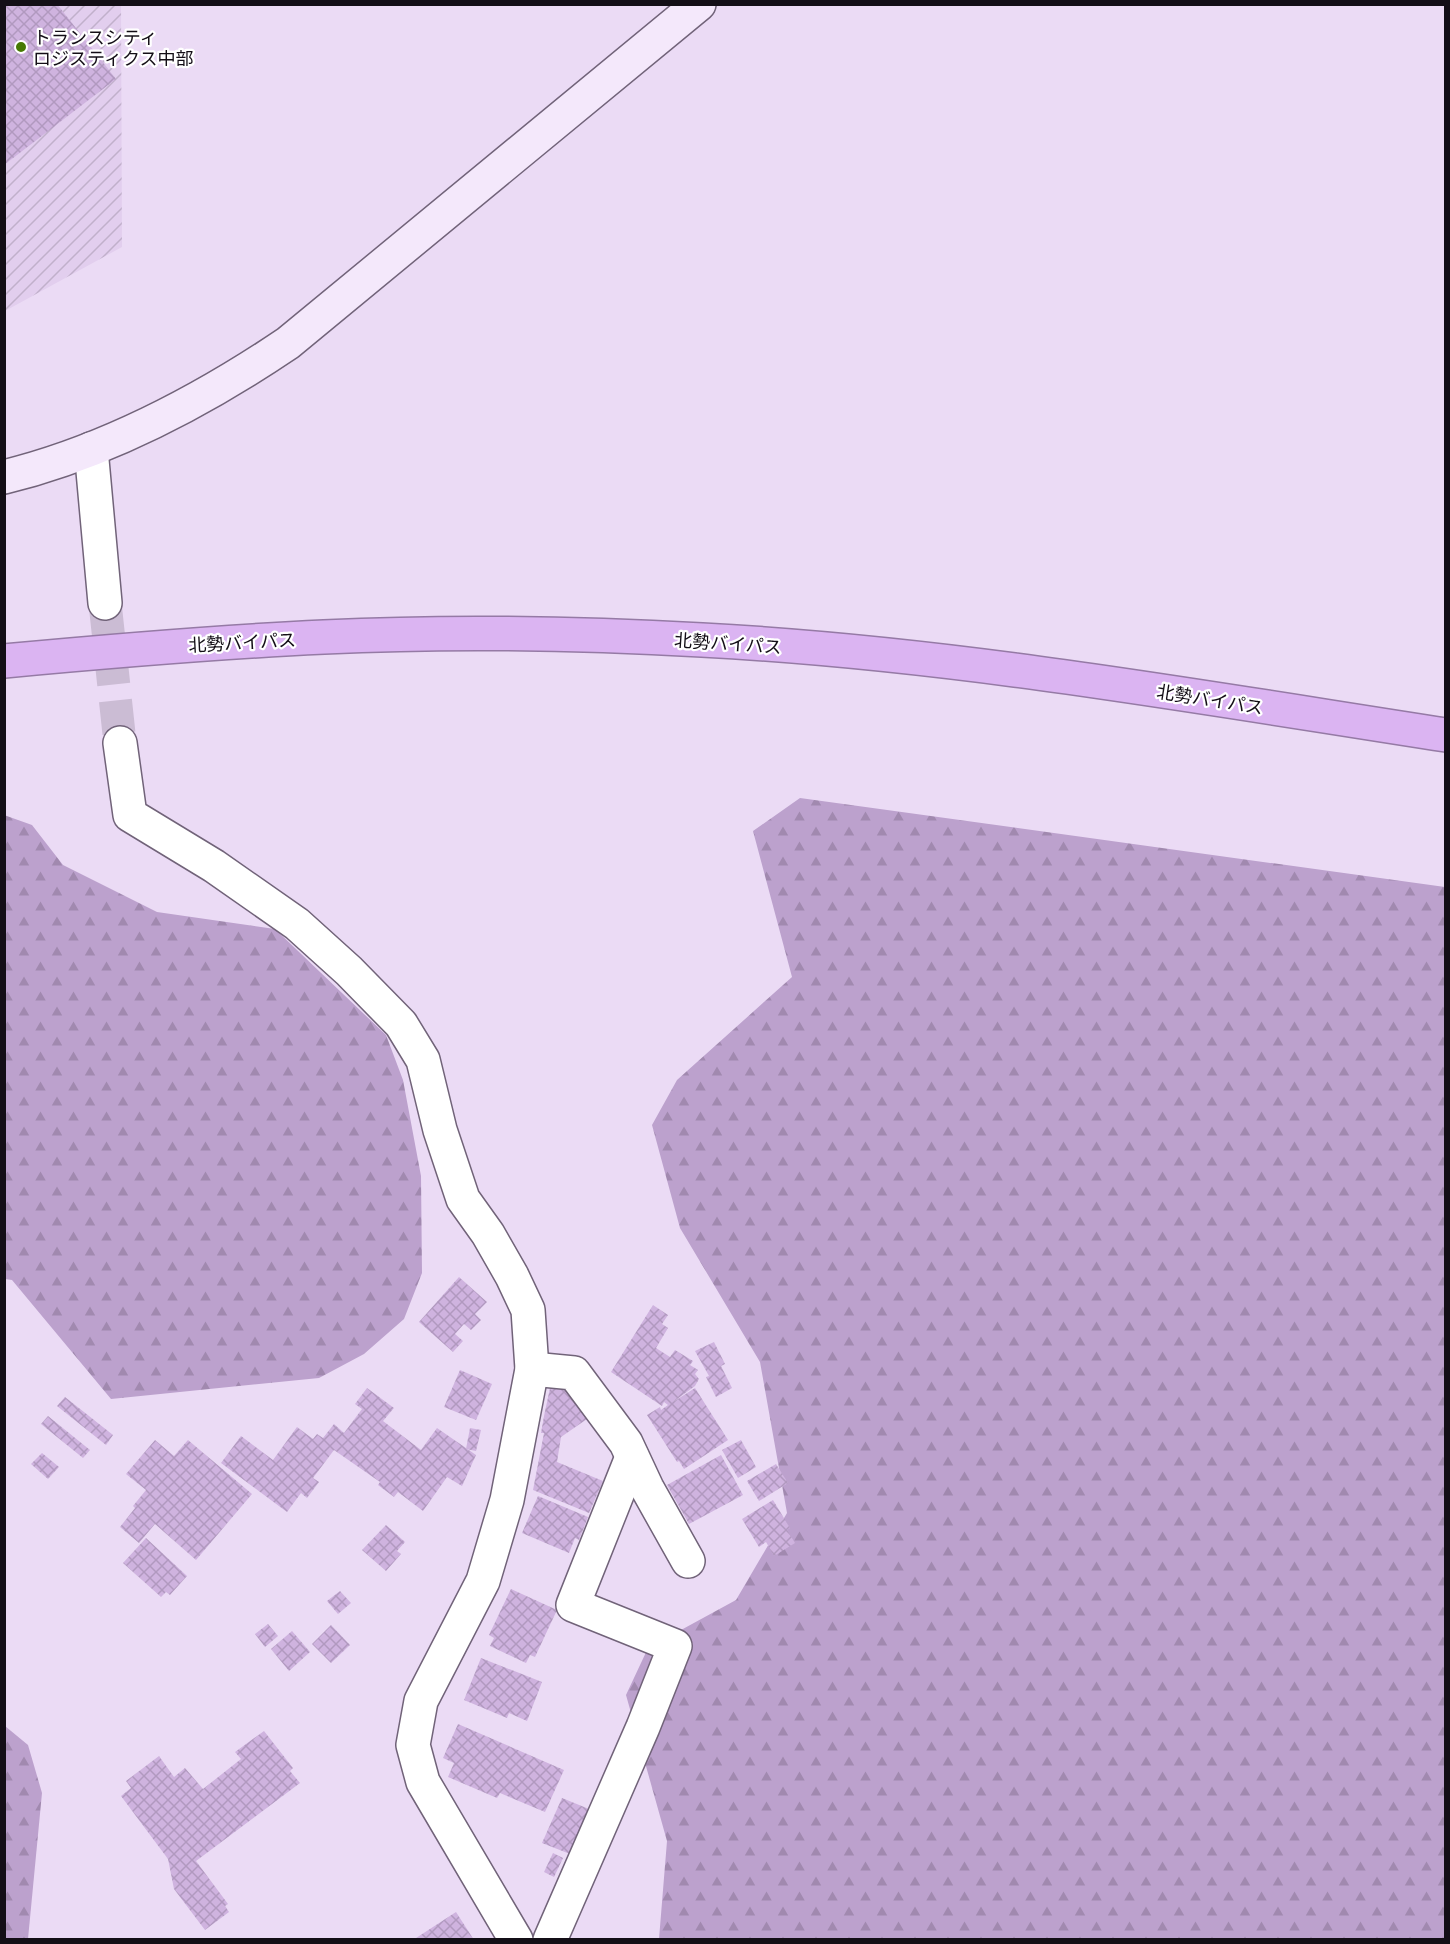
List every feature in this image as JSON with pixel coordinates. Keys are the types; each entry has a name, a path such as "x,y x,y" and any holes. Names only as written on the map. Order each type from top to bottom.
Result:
{"highway":[{"name":"北勢バイパス","path":"4,661 142,647 327,637 517,634 704,640 904,656 1175,693 1446,735"}],"street":[{"path":"4,477 91,449 138,429 238,376 288,343 699,4"},
{"path":"91,449 105,603"},
{"path":"120,743 130,815 214,866 297,924 350,971 401,1024 423,1060 440,1130 463,1199 488,1234 528,1310 532,1369 507,1500 483,1581 421,1701 413,1744 423,1782 516,1940"},
{"path":"532,1369 574,1373 626,1443 647,1488 688,1561"},
{"path":"550,1940 643,1727 675,1646 573,1605 632,1457"}],"shaded area":[{"path":"5,5 121,5 122,247 5,311"}],"green space":[{"path":"800,798 1445,887 1445,1939 659,1939 667,1841 626,1695 648,1648 736,1600 787,1513 760,1362 680,1228 652,1125 677,1080 792,977 753,831"},
{"path":"4,815 32,825 63,865 157,912 275,929 386,1035 403,1080 421,1176 422,1273 404,1319 364,1354 319,1378 111,1399 12,1280 5,1279"},
{"path":"5,1726 28,1745 42,1793 28,1939 5,1939"}],"building":[{"path":"4,4 57,4 116,79 4,165"},
{"path":"459,1277 487,1302 475,1314 481,1320 471,1330 464,1324 455,1334 463,1341 453,1352 419,1322"},
{"path":"653,1305 668,1315 662,1324 668,1328 656,1348 670,1357 675,1350 693,1361 690,1365 698,1370 695,1374 699,1379 695,1386 673,1402 695,1388 728,1440 684,1469 679,1461 677,1462 647,1415 668,1405 664,1402 662,1406 611,1372"},
{"path":"714,1342 725,1364 721,1366 732,1388 716,1397 706,1377 709,1376 695,1351"},
{"path":"460,1370 492,1384 476,1420 444,1407"},
{"path":"367,1388 394,1408 383,1421 421,1450 437,1428 476,1455 462,1486 447,1477 423,1511 398,1492 394,1497 378,1485 380,1482 334,1450 313,1478 319,1482 307,1498 301,1493 287,1512 221,1463 241,1436 273,1460 297,1427 313,1439 317,1434 323,1438 334,1424 344,1433 362,1409 355,1404"},
{"path":"550,1388 566,1389 587,1419 561,1437 557,1462 603,1481 589,1513 533,1490"},
{"path":"65,1397 113,1435 106,1445 57,1406"},
{"path":"48,1416 90,1450 83,1458 41,1424"},
{"path":"470,1428 481,1430 476,1451 466,1449"},
{"path":"155,1440 174,1456 188,1440 252,1494 196,1560 155,1524 139,1543 120,1527 146,1490 126,1474"},
{"path":"741,1440 756,1467 738,1478 722,1450"},
{"path":"42,1453 59,1467 48,1479 31,1464"},
{"path":"721,1455 743,1495 689,1524 667,1485"},
{"path":"776,1464 788,1483 759,1501 747,1481"},
{"path":"538,1496 588,1517 579,1540 575,1538 569,1553 522,1533"},
{"path":"773,1500 790,1528 787,1530 795,1543 774,1556 766,1542 759,1547 742,1519"},
{"path":"386,1525 405,1542 397,1551 401,1554 386,1571 362,1550"},
{"path":"146,1538 187,1576 170,1595 166,1592 161,1597 123,1563"},
{"path":"511,1589 557,1610 535,1657 530,1655 526,1663 490,1646 494,1638 489,1635"},
{"path":"340,1591 351,1603 338,1614 327,1601"},
{"path":"268,1624 278,1636 265,1647 255,1634"},
{"path":"331,1625 350,1645 331,1663 312,1644"},
{"path":"292,1631 310,1652 289,1671 271,1649"},
{"path":"481,1658 542,1682 527,1721 509,1713 507,1718 464,1700"},
{"path":"458,1724 564,1770 545,1812 500,1793 497,1798 448,1777 454,1763 443,1758"},
{"path":"264,1731 293,1768 290,1771 300,1783 196,1861 228,1904 225,1906 229,1912 205,1930 174,1889 168,1859 121,1796 131,1788 126,1781 159,1756 174,1777 185,1768 203,1789 241,1759 235,1752"},
{"path":"562,1798 589,1809 570,1854 542,1843"},
{"path":"553,1853 563,1858 554,1877 544,1872"},
{"path":"456,1912 474,1940 413,1940"}],"tunnel":[{"path":"105,603 120,743"}],"place":[{"name":"トランスシティ ロジスティクス中部","path":"21,47"}]}
